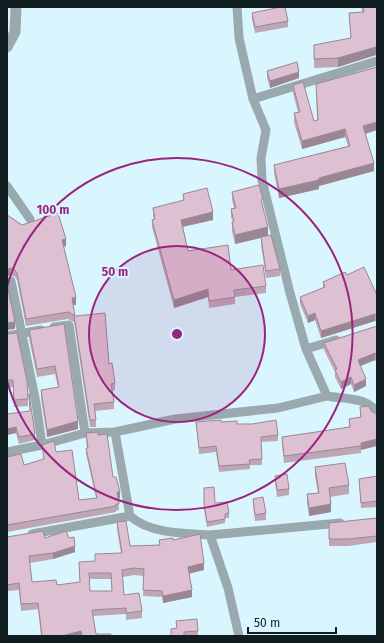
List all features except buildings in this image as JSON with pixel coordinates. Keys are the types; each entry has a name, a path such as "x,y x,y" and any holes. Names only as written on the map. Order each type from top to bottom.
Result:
{"street":[{"path":"7,47 15,32 16,7"},
{"path":"237,7 239,38 253,99 266,130 261,158 262,180 290,293 306,349 327,396"},
{"path":"253,99 377,61"},
{"path":"7,186 30,219"},
{"path":"11,281 42,445"},
{"path":"7,336 69,325 85,433"},
{"path":"306,349 348,337"},
{"path":"7,452 42,445 85,433 114,432 175,419 278,408 327,396 369,403 375,409 377,415"},
{"path":"114,432 130,516 139,524 159,529 210,535 353,522"},
{"path":"22,535 130,516"},
{"path":"210,535 228,588 239,636"}]}
